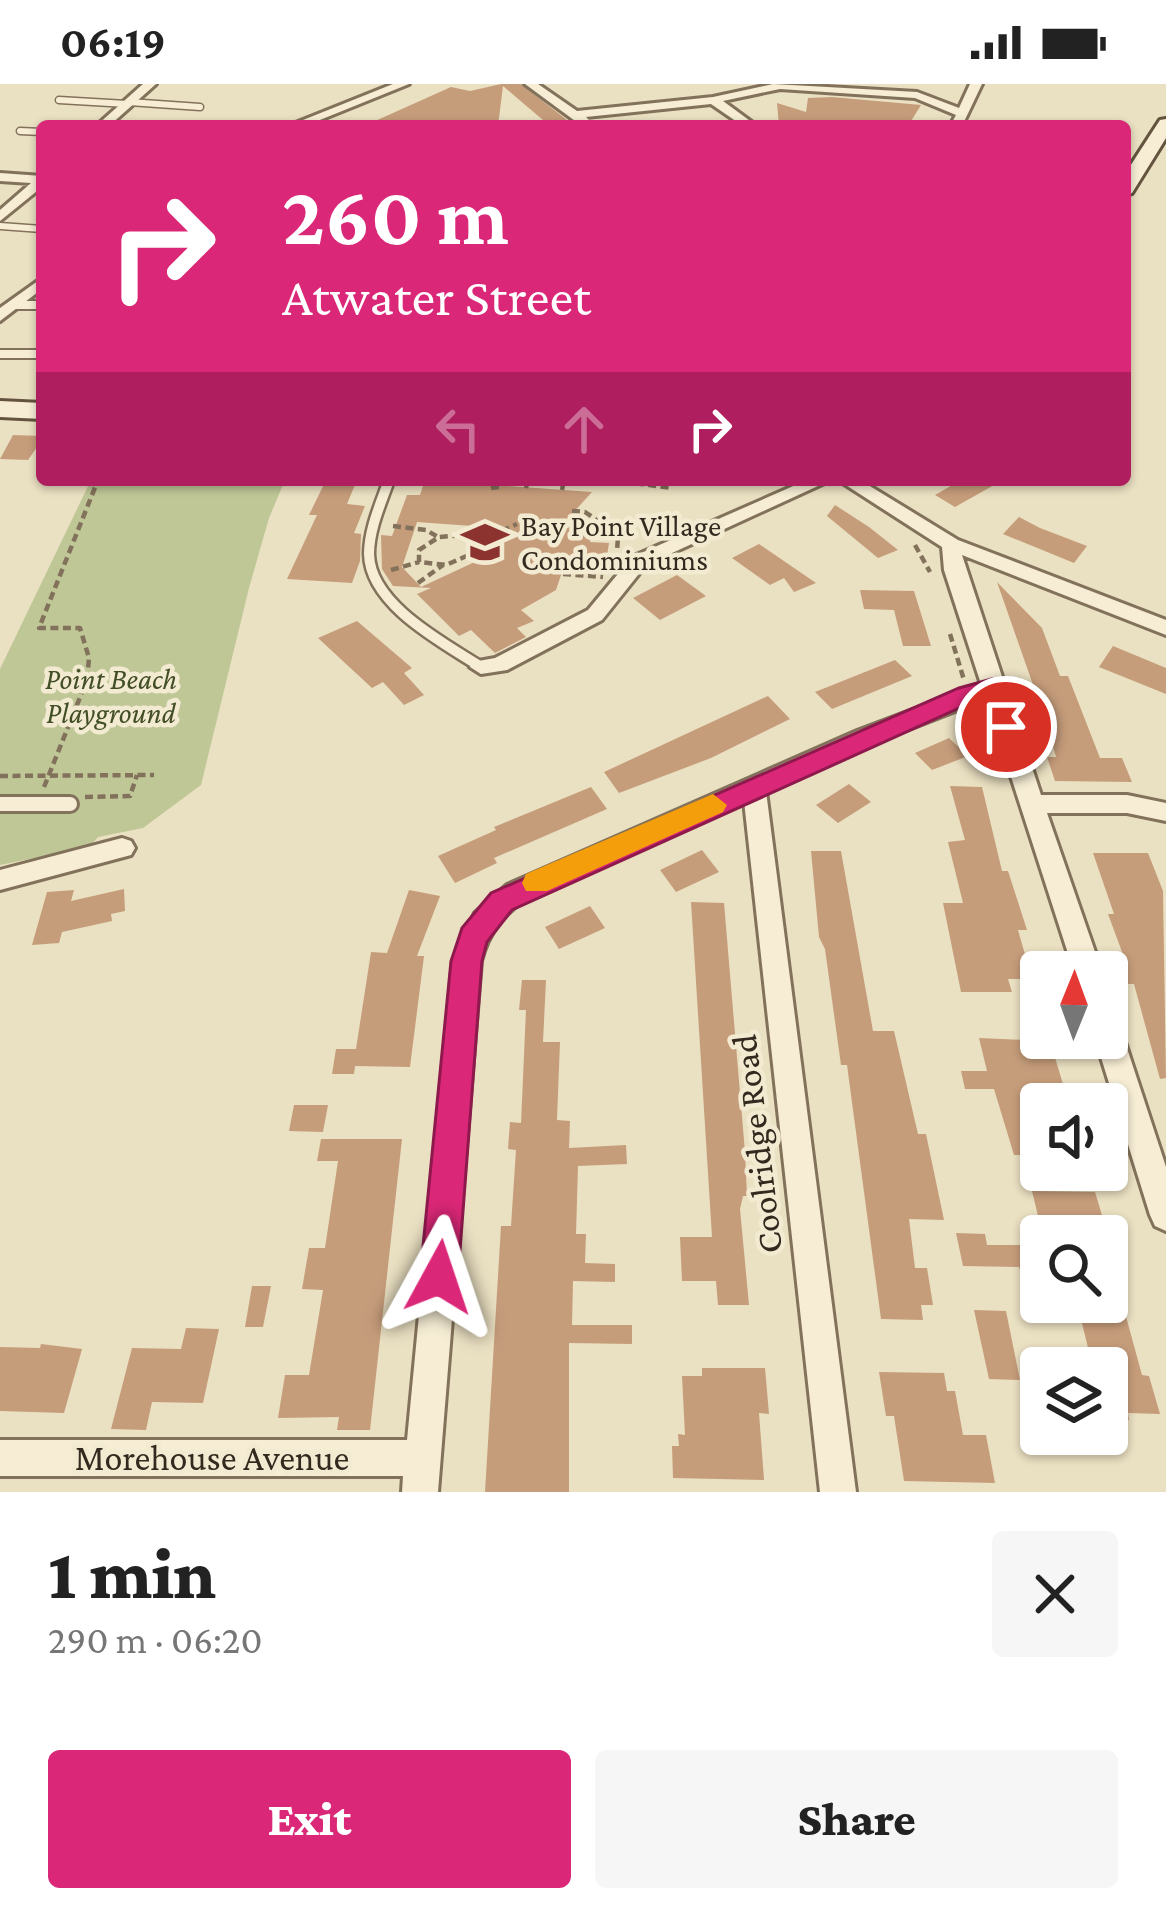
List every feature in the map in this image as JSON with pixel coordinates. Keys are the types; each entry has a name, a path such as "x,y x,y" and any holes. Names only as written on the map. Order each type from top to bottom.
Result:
{"main road":[{"path":"1131,179 1166,124"},
{"path":"0,409 36,411"}],"street":[{"path":"109,120 150,84"},
{"path":"310,120 403,84"},
{"path":"530,84 582,120"},
{"path":"576,115 713,100 780,86 917,95 957,119 976,84"},
{"path":"713,100 742,120"},
{"path":"0,177 36,180"},
{"path":"0,217 36,185"},
{"path":"7,311 36,287"},
{"path":"481,667 499,665 595,614 639,561 808,486"},
{"path":"858,486 951,544 1166,628"},
{"path":"951,544 978,685 1033,804 1081,951"},
{"path":"422,1475 467,961 473,937 488,915 516,892 978,685"},
{"name":"Coolridge Road","path":"754,787 838,1492"},
{"path":"1033,804 1127,805 1166,812"},
{"path":"0,880 122,848"},
{"path":"1121,1059 1152,1124 1166,1215"},
{"name":"Morehouse Avenue","path":"0,1458 422,1475"}],"lane":[{"path":"59,100 200,107"},
{"path":"20,131 36,132"},
{"path":"0,226 36,229"},
{"path":"0,354 36,354"},
{"path":"387,486 369,560 377,582 432,636 481,667"},
{"path":"0,804 70,804"}],"path":[{"path":"37,804 87,680 88,658 80,628 39,628 96,486"},
{"path":"491,488 500,486"},
{"path":"562,490 563,486"},
{"path":"657,486 672,488"},
{"path":"572,511 585,512 601,523 599,533"},
{"path":"446,536 448,524"},
{"path":"374,573 418,562 442,566 473,556 479,541 517,524"},
{"path":"375,527 417,529 438,537"},
{"path":"591,530 618,537 617,551"},
{"path":"571,534 599,533"},
{"path":"418,562 422,546 438,537 469,536 479,541"},
{"path":"914,544 936,586"},
{"path":"418,583 440,572 442,566"},
{"path":"563,574 620,580"},
{"path":"950,634 978,685"},
{"path":"87,680 109,680"},
{"path":"72,718 94,718"},
{"path":"70,804 86,796 130,796 136,775"},
{"path":"0,776 154,775"}],"green space":[{"name":"Point Beach Playground","path":"88,486 282,486 249,588 201,785 143,828 98,837 89,847 0,865 0,669"}],"building":[{"path":"501,84 521,84 567,120 543,120 503,86 499,120 377,120 451,87 470,91"},
{"path":"808,98 921,105 912,120 778,120 777,103 806,112"},
{"path":"13,435 36,436 36,449 28,460 0,459"},
{"path":"323,486 354,486 347,504 365,506 354,533 361,534 360,561 352,583 287,579 317,515 309,515"},
{"path":"423,486 592,492 562,525 592,527 590,542 609,543 606,562 566,560 556,590 521,610 534,621 517,628 526,637 495,653 471,630 459,636 417,594 431,588 393,586 382,569 381,535 392,536 407,495 420,495","holes":["417,522 486,527 479,560 421,587 402,567"]},
{"path":"951,486 992,486 955,507 935,495"},
{"path":"835,505 898,550 878,558 827,516"},
{"path":"1019,517 1087,546 1074,563 1003,534"},
{"path":"759,544 816,583 794,592 784,578 770,585 732,558"},
{"path":"677,575 706,596 660,620 633,598"},
{"path":"997,582 1042,628 1060,676 1068,676 1100,758 1122,758 1132,782 1055,781 1047,757 1056,757 1045,719"},
{"path":"860,590 914,591 931,646 903,646 894,610 864,609"},
{"path":"357,621 412,668 404,673 424,695 404,705 383,682 372,688 318,638"},
{"path":"1113,646 1166,668 1166,694 1099,667"},
{"path":"895,660 912,676 832,709 815,692"},
{"path":"768,696 790,719 711,758 619,793 604,772"},
{"path":"949,738 968,756 932,770 915,753"},
{"path":"849,784 871,802 838,823 816,805"},
{"path":"950,786 982,787 1002,871 1008,871 1027,930 1018,930 1024,951 1020,951 1020,979 1008,979 1012,992 961,992 943,903 963,903 948,842 965,840"},
{"path":"591,787 607,809 494,858 497,863 455,883 438,856 496,830 494,827"},
{"path":"702,850 719,872 676,892 660,870"},
{"path":"811,851 841,851 873,1031 894,1031 918,1134 926,1134 944,1220 909,1219 915,1268 927,1268 933,1305 921,1305 923,1320 881,1319 847,1065 841,1065 825,949 819,937"},
{"path":"1093,853 1148,853 1163,891 1166,1078 1160,1079 1134,984 1128,984 1128,951 1122,951 1108,914 1114,914"},
{"path":"124,889 125,911 111,914 112,921 62,932 59,943 32,945 47,892 74,890 71,901"},
{"path":"409,890 440,896 417,956 424,956 410,1067 355,1066 354,1074 332,1074 336,1049 356,1049 371,952 387,953"},
{"path":"691,902 724,903 745,1152 747,1196 740,1209 749,1305 718,1305 716,1281 682,1281 680,1237 712,1237"},
{"path":"590,906 605,928 559,949 545,927"},
{"path":"522,980 546,980 543,1042 560,1042 557,1120 570,1121 569,1148 626,1145 627,1164 578,1166 576,1234 586,1234 585,1263 615,1264 615,1282 573,1281 572,1325 632,1325 632,1344 569,1343 569,1492 485,1492 501,1226 511,1226 516,1150 508,1149 510,1122 521,1123 526,1010 519,1010"},
{"path":"979,1038 1020,1040 1020,1059 1055,1059 1063,1083 1020,1083 1020,1155 1014,1155 994,1089 965,1089 961,1071 987,1071"},
{"path":"294,1105 328,1105 323,1132 289,1131"},
{"path":"321,1139 402,1139 370,1430 337,1430 339,1417 278,1418 285,1375 309,1375 323,1290 302,1289 309,1248 325,1248 338,1161 317,1161"},
{"path":"1032,1191 1095,1192 1102,1215 1038,1215"},
{"path":"956,1233 985,1234 987,1245 1020,1245 1020,1271 963,1266"},
{"path":"252,1286 271,1286 263,1327 245,1327"},
{"path":"974,1310 1006,1311 1020,1380 989,1379"},
{"path":"1082,1323 1128,1323 1142,1375 1149,1376 1160,1414 1128,1413 1128,1347 1088,1347"},
{"path":"186,1328 219,1329 203,1403 152,1402 146,1430 111,1429 132,1348 181,1349"},
{"path":"41,1344 82,1349 64,1413 0,1411 0,1347 40,1348"},
{"path":"702,1368 765,1368 769,1414 759,1413 764,1480 673,1478 672,1446 679,1446 678,1434 685,1435 682,1376 702,1376"},
{"path":"879,1372 944,1373 947,1391 955,1391 963,1435 986,1435 995,1483 904,1481 894,1416 886,1416"}],"slow traffic":[{"path":"537,883 713,805"}],"place":[{"name":"Bay Point Village Condominiums","path":"485,542"}],"route":[{"path":"439,1277 467,961 473,937 501,902 968,694 992,688 1006,727"}]}
